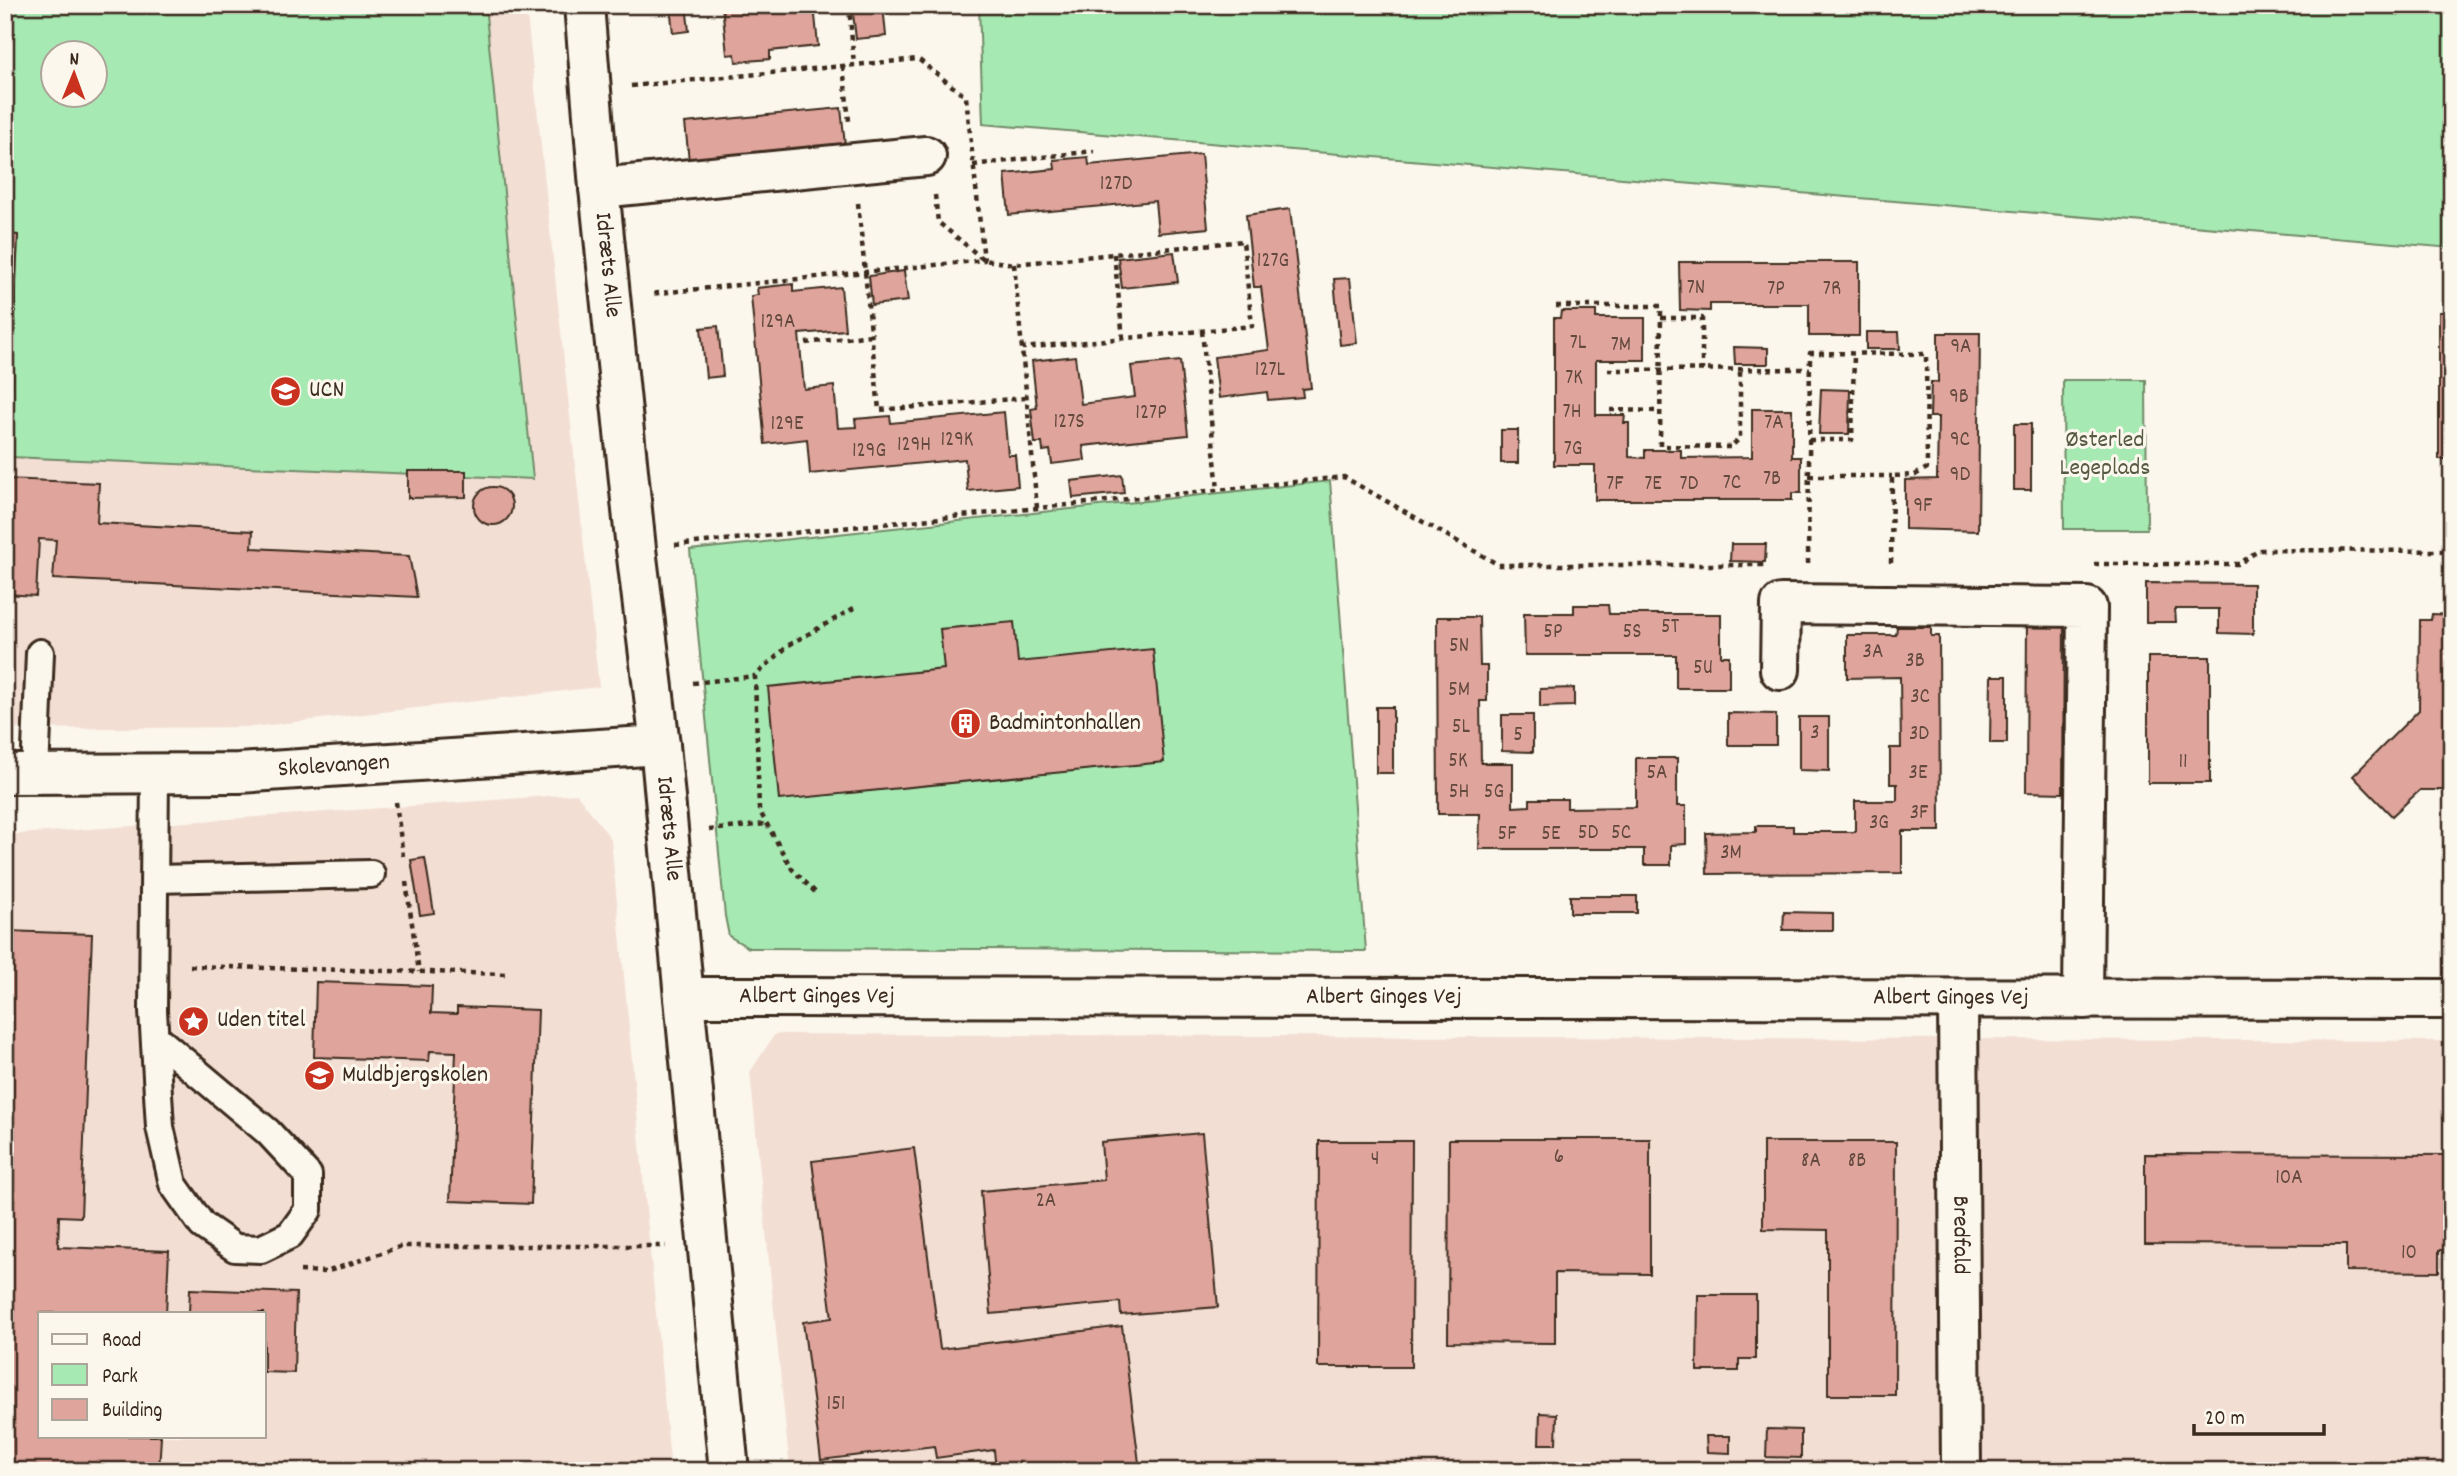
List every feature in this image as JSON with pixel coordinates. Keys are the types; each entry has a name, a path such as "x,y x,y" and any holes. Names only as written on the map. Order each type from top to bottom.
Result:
{"street":[{"name":"Idræts Alle","path":"584,5 599,188 636,549 660,746 729,1471"},
{"name":"Idræts Alle","path":"599,188 854,163 929,163"},
{"path":"1780,670 1781,604 2087,607 2083,999"},
{"name":"Skolevangen","path":"20,774 239,773 660,746"},
{"name":"Albert Ginges Vej","path":"684,997 2452,999"},
{"name":"Bredfald","path":"1958,999 1961,1471"}],"lane":[{"path":"20,774 40,653"},
{"path":"155,774 155,1037 160,1127 173,1184 202,1225 235,1248 261,1250 290,1236 308,1210 308,1175 268,1132 155,1037"},
{"path":"155,879 371,874"}],"path":[{"path":"849,5 854,65"},
{"path":"843,66 879,410 1025,398"},
{"path":"1021,348 1252,326 1243,241 1014,264 984,260 938,222 929,163 1094,151"},
{"path":"1114,254 1123,338"},
{"path":"1014,264 1037,508"},
{"path":"1556,306 1661,306 1660,446 1731,447 1740,438 1740,370"},
{"path":"1661,318 1702,318 1702,370"},
{"path":"1202,331 1218,490"},
{"path":"806,342 871,335"},
{"path":"1795,565 1808,565 1810,353 1926,354 1927,468 1915,475 1809,476"},
{"path":"1809,440 1852,440 1853,354"},
{"path":"1608,370 1810,369"},
{"path":"1610,410 1660,411"},
{"path":"1892,476 1891,565 1905,565"},
{"path":"636,549 1344,477 1499,565 1768,565"},
{"path":"2085,564 2239,564 2259,550 2452,551"},
{"path":"653,687 755,676 789,645 854,608"},
{"path":"755,676 760,810 792,869 815,892"},
{"path":"668,834 767,824"},
{"path":"154,965 507,974"},
{"path":"261,1250 291,1271 326,1272 402,1246 708,1246"}],"shaded area":[{"name":"UCN","path":"5,5 526,5 599,687 252,727 5,729"},
{"name":"Muldbjergskolen","path":"577,794 611,839 671,1471 5,1471 5,835"},
{"path":"775,1034 2452,1041 2452,1471 790,1471 750,1072"}],"green space":[{"path":"5,5 485,5 533,479 10,457 18,235 5,234"},
{"path":"979,5 2452,5 2452,248 983,124"},
{"name":"Østerled Legeplads","path":"2063,380 2146,380 2147,529 2064,529"},
{"path":"1330,481 1366,951 749,948 729,936 690,550"}],"building":[{"path":"670,5 686,5 689,31 673,33"},
{"path":"722,5 766,5 766,9 814,5 818,46 770,51 770,59 736,62 735,54 727,55"},
{"path":"852,5 883,5 886,36 856,39"},
{"path":"841,108 845,145 689,161 685,123"},
{"path":"1201,154 1208,228 1158,233 1155,201 1009,215 1005,174 1055,169 1054,160 1088,157 1089,165"},
{"path":"1290,209 1311,388 1302,389 1303,397 1268,400 1267,392 1219,398 1214,357 1269,350 1261,287 1254,287 1246,215"},
{"path":"5,234 18,235 12,366 5,366"},
{"path":"1174,252 1178,282 1122,288 1118,258"},
{"path":"1679,262 1859,262 1859,336 1809,336 1809,304 1710,304 1710,311 1680,310"},
{"path":"904,271 908,301 872,305 869,276"},
{"path":"1350,278 1357,343 1340,345 1334,279"},
{"path":"793,284 793,292 841,287 845,330 799,334 804,389 834,386 838,428 856,427 855,419 890,416 891,423 1004,412 1008,455 1015,455 1018,486 968,491 965,459 810,474 807,439 765,444 751,296 758,295 757,288"},
{"path":"1561,311 1596,311 1596,318 1645,318 1645,360 1596,360 1596,415 1625,415 1624,423 1629,423 1629,457 1645,458 1645,450 1681,450 1681,458 1752,457 1752,409 1792,409 1792,457 1801,457 1801,493 1792,493 1792,500 1595,500 1595,465 1554,465 1554,318 1560,318"},
{"path":"2439,312 2452,312 2452,459 2439,459"},
{"path":"718,326 723,376 706,378 701,328"},
{"path":"1866,332 1899,332 1900,349 1866,349"},
{"path":"1938,333 1980,333 1978,531 1905,529 1905,480 1937,479 1938,417 1930,417 1931,382 1938,382"},
{"path":"1734,347 1768,348 1768,364 1735,364"},
{"path":"1075,356 1081,404 1135,397 1131,366 1180,361 1188,435 1083,446 1085,460 1052,464 1050,450 1043,451 1042,443 1035,443 1031,409 1037,408 1032,361"},
{"path":"1821,389 1850,390 1849,434 1819,434"},
{"path":"2014,424 2031,424 2031,490 2014,490"},
{"path":"1501,430 1518,430 1518,463 1501,463"},
{"path":"408,471 466,471 466,497 408,498"},
{"path":"1122,475 1124,493 1073,498 1071,481"},
{"path":"5,479 99,483 97,523 253,531 252,548 409,556 417,597 53,579 56,540 39,539 36,596 5,594"},
{"path":"493,487 507,492 512,506 507,520 493,525 479,520 474,506 479,492"},
{"path":"1731,544 1766,544 1765,562 1730,561"},
{"path":"2146,583 2253,584 2253,634 2219,633 2219,609 2175,609 2176,622 2146,622"},
{"path":"1574,605 1608,605 1609,614 1721,614 1721,656 1729,656 1729,688 1676,688 1676,655 1525,655 1524,613 1574,613"},
{"path":"2432,614 2452,615 2452,790 2420,790 2392,816 2353,776 2419,710 2420,620 2431,620"},
{"path":"1437,617 1479,617 1480,666 1487,666 1487,701 1480,701 1481,763 1513,763 1513,807 1530,806 1530,799 1567,799 1567,808 1636,807 1636,758 1677,758 1677,806 1686,806 1686,844 1671,845 1671,865 1644,865 1644,849 1479,849 1480,814 1438,814"},
{"path":"2027,617 2064,617 2063,793 2026,792"},
{"name":"Badmintonhallen","path":"1014,622 1018,662 1153,649 1164,762 779,800 768,687 944,669 940,629"},
{"path":"1897,627 1931,627 1931,636 1939,636 1940,831 1902,831 1902,873 1707,874 1706,833 1756,832 1756,826 1793,826 1793,832 1855,832 1855,801 1897,801 1897,784 1890,784 1890,748 1901,748 1900,677 1847,678 1847,635 1896,635"},
{"path":"2148,657 2210,657 2210,783 2148,783"},
{"path":"1991,676 2007,676 2007,743 1990,743"},
{"path":"1574,688 1574,706 1540,707 1540,689"},
{"path":"1376,707 1393,707 1393,773 1376,773"},
{"path":"1728,713 1776,714 1776,745 1728,745"},
{"path":"1502,715 1533,715 1533,752 1502,751"},
{"path":"1799,717 1829,717 1829,771 1799,770"},
{"path":"425,858 434,913 420,915 411,860"},
{"path":"1570,896 1637,896 1637,913 1570,913"},
{"path":"1784,912 1833,913 1833,930 1783,930"},
{"path":"5,931 92,934 81,1217 59,1216 58,1247 169,1251 166,1312 38,1312 38,1438 161,1438 159,1471 5,1471"},
{"path":"316,982 432,986 431,1013 457,1014 457,1007 538,1010 531,1204 450,1201 456,1052 430,1051 429,1061 314,1057"},
{"path":"1202,1133 1218,1307 1121,1315 1120,1302 991,1314 981,1191 1104,1180 1101,1142"},
{"path":"1449,1139 1650,1139 1650,1274 1555,1273 1555,1343 1448,1342"},
{"path":"1319,1141 1412,1141 1411,1367 1318,1367"},
{"path":"1763,1142 1896,1142 1895,1395 1828,1395 1828,1230 1763,1229"},
{"path":"914,1148 940,1349 1122,1326 1140,1471 996,1471 994,1450 936,1458 934,1446 821,1460 803,1322 832,1318 812,1161"},
{"path":"2145,1154 2452,1155 2452,1250 2439,1250 2439,1272 2346,1271 2346,1245 2145,1244"},
{"path":"190,1289 296,1293 294,1373 266,1372 266,1312 189,1312"},
{"path":"1698,1295 1756,1295 1756,1359 1739,1359 1739,1371 1697,1371"},
{"path":"1540,1413 1557,1414 1556,1444 1539,1444"},
{"path":"1767,1429 1801,1430 1801,1458 1766,1457"},
{"path":"1706,1436 1730,1436 1730,1453 1707,1452"}],"place":[{"name":"UCN","path":"286,391"},
{"name":"Badmintonhallen","path":"966,724"},
{"name":"Uden titel","path":"194,1021"},
{"name":"Muldbjergskolen","path":"319,1076"}]}
